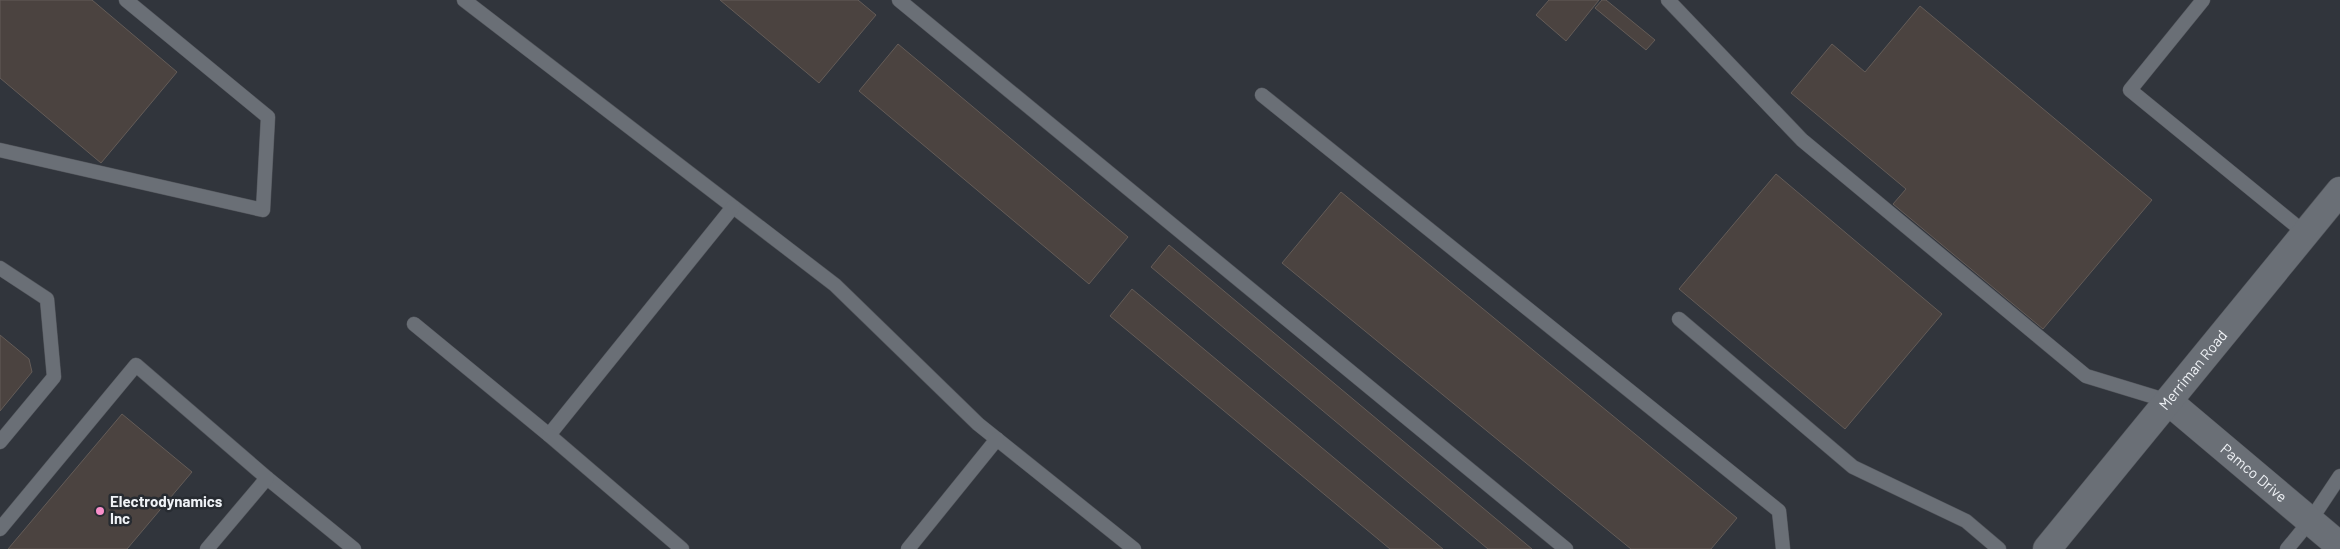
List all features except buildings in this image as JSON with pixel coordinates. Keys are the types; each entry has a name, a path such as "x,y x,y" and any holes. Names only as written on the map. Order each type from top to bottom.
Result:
{"main road":[{"name":"Merriman Road","path":"2047,549 2340,191"},
{"name":"Pamco Drive","path":"2168,401 2340,546"}],"lane":[{"path":"0,150 263,210 268,117 126,0"},
{"path":"464,0 835,285 978,424 1134,549"},
{"path":"899,0 1566,549"},
{"path":"1668,0 1802,140 2086,376 2168,401"},
{"path":"2203,0 2130,90 2305,233"},
{"path":"1262,96 1779,510 1784,549"},
{"path":"550,436 733,207"},
{"path":"0,268 47,299 54,378 0,442"},
{"path":"1679,319 1853,467 1966,521 1999,549"},
{"path":"414,324 550,436 682,549"},
{"path":"0,529 136,365 267,478 354,549"},
{"path":"908,549 997,439"},
{"path":"2286,549 2310,521 2340,476"},
{"path":"207,549 267,478"}],"place":[{"name":"Electrodynamics Inc","path":"100,511"}]}
